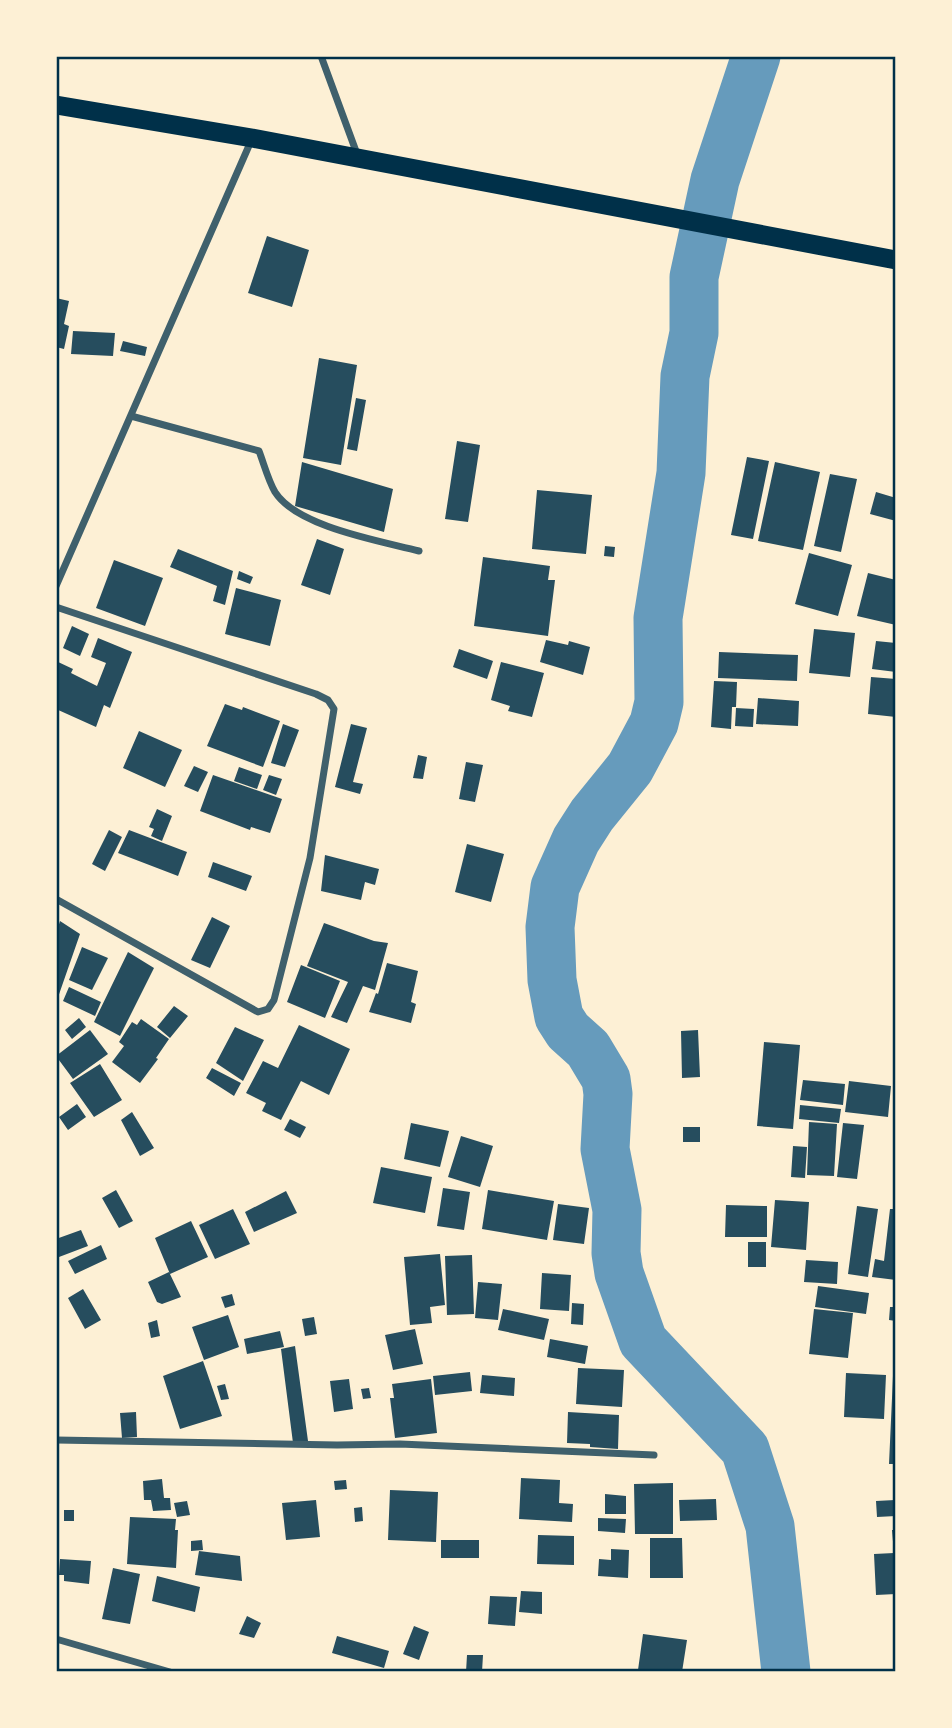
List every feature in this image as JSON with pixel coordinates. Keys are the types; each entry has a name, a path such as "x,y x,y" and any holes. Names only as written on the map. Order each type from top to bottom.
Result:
{"highway":[{"path":"56,105 252,138 896,260"}],"street":[{"path":"321,56 359,158"},
{"path":"56,586 252,138"},
{"path":"131,416 259,451 276,493 301,515 334,529 419,551"},
{"path":"56,607 316,694 328,700 334,709 310,858 274,1000 268,1009 258,1012 56,899"},
{"path":"56,1440 400,1444 654,1455"},
{"path":"56,1639 170,1672"}],"building":[{"path":"267,236 309,250 292,307 248,293"},
{"path":"56,298 69,301 64,324 69,326 64,349 56,347"},
{"path":"73,331 115,333 113,356 71,354"},
{"path":"123,341 147,347 145,356 120,351"},
{"path":"319,358 357,365 341,465 303,458"},
{"path":"356,398 366,400 357,451 347,449"},
{"path":"457,441 480,445 468,522 445,519"},
{"path":"747,457 769,461 753,539 731,535"},
{"path":"302,462 393,489 384,532 295,506"},
{"path":"775,462 820,472 803,550 758,541"},
{"path":"830,474 857,479 841,552 814,546"},
{"path":"537,490 592,495 586,554 532,549"},
{"path":"876,492 896,498 896,521 870,514"},
{"path":"317,539 344,549 330,595 301,585"},
{"path":"605,546 615,547 614,557 604,556"},
{"path":"178,549 233,571 225,605 213,601 217,586 170,567"},
{"path":"809,553 852,565 838,616 795,604"},
{"path":"483,557 550,566 548,580 555,580 548,636 474,626"},
{"path":"114,560 163,578 145,626 96,608"},
{"path":"239,571 253,577 250,584 237,579"},
{"path":"868,573 896,580 896,625 857,616"},
{"path":"236,588 281,600 270,646 225,634"},
{"path":"72,626 89,634 80,656 63,648"},
{"path":"814,629 855,633 850,677 809,673"},
{"path":"98,638 132,652 110,708 104,705 96,727 56,709 56,661 73,669 71,673 97,686 106,663 91,657"},
{"path":"546,640 568,645 569,641 590,647 583,675 540,662"},
{"path":"876,641 896,643 896,672 872,669"},
{"path":"459,649 493,661 487,679 453,667"},
{"path":"719,652 798,655 797,681 718,678"},
{"path":"501,662 544,673 532,717 508,711 510,706 491,700"},
{"path":"871,677 896,679 896,717 868,714"},
{"path":"714,681 737,682 736,707 732,707 731,729 711,727"},
{"path":"758,698 799,701 798,726 756,724"},
{"path":"225,704 242,710 243,707 280,721 263,767 207,746"},
{"path":"736,708 754,709 753,727 735,726"},
{"path":"283,724 299,730 285,767 271,763"},
{"path":"351,724 367,728 353,782 363,784 360,794 335,787"},
{"path":"139,731 182,750 165,787 123,768"},
{"path":"418,755 427,757 423,779 413,778"},
{"path":"466,762 483,765 475,802 459,799"},
{"path":"194,766 208,772 198,792 184,786"},
{"path":"239,767 262,775 257,789 234,781"},
{"path":"213,775 282,799 270,833 251,827 250,830 200,811"},
{"path":"269,775 282,779 276,795 263,790"},
{"path":"157,809 172,816 162,841 151,836 154,829 149,827"},
{"path":"109,830 122,837 105,871 92,864"},
{"path":"129,830 187,852 178,876 118,853"},
{"path":"467,844 504,854 491,902 455,892"},
{"path":"325,855 379,869 375,885 365,882 361,900 321,891"},
{"path":"213,862 252,876 246,891 208,877"},
{"path":"212,917 230,926 210,968 191,960"},
{"path":"60,921 80,934 56,1003 56,934"},
{"path":"324,923 374,941 388,943 375,990 363,986 347,1023 331,1017 348,982 307,966"},
{"path":"82,947 108,958 92,990 69,980"},
{"path":"128,952 154,968 120,1036 94,1022"},
{"path":"387,963 418,971 411,1002 416,1004 411,1023 369,1012 376,993 378,994"},
{"path":"301,965 340,981 325,1018 287,1002"},
{"path":"69,987 101,1002 95,1016 63,1001"},
{"path":"174,1006 188,1016 170,1038 157,1027"},
{"path":"79,1018 86,1027 72,1039 65,1030"},
{"path":"141,1019 169,1039 140,1083 112,1062 124,1046 119,1042 132,1022 137,1025"},
{"path":"299,1025 350,1049 329,1095 301,1081 281,1120 262,1111 266,1103 246,1093 263,1061 278,1068"},
{"path":"235,1027 264,1040 243,1081 216,1063"},
{"path":"90,1030 108,1054 73,1079 56,1056"},
{"path":"698,1030 700,1077 682,1078 681,1031"},
{"path":"764,1042 800,1045 793,1129 757,1126"},
{"path":"100,1064 122,1100 94,1117 70,1083"},
{"path":"212,1068 241,1083 234,1096 206,1078"},
{"path":"803,1080 845,1084 843,1105 800,1100"},
{"path":"849,1081 891,1086 888,1117 845,1112"},
{"path":"77,1104 86,1117 68,1130 59,1117"},
{"path":"800,1105 841,1109 839,1123 799,1119"},
{"path":"132,1112 154,1148 140,1156 121,1120"},
{"path":"290,1119 306,1127 300,1138 284,1130"},
{"path":"809,1122 837,1124 834,1176 807,1175"},
{"path":"411,1123 449,1131 440,1167 404,1159"},
{"path":"843,1123 864,1125 857,1179 837,1177"},
{"path":"683,1127 700,1127 700,1142 683,1142"},
{"path":"461,1136 493,1146 480,1187 448,1177"},
{"path":"793,1146 807,1147 805,1178 791,1177"},
{"path":"381,1167 432,1177 425,1213 373,1203"},
{"path":"443,1188 470,1192 464,1230 437,1226"},
{"path":"116,1190 133,1221 119,1228 102,1198"},
{"path":"488,1190 554,1201 547,1240 482,1229"},
{"path":"286,1191 297,1213 254,1232 245,1212"},
{"path":"775,1200 809,1202 806,1250 771,1247"},
{"path":"558,1204 589,1208 584,1244 553,1240"},
{"path":"726,1205 767,1206 767,1237 725,1237"},
{"path":"857,1206 878,1209 868,1277 848,1274"},
{"path":"233,1209 250,1244 215,1259 199,1225"},
{"path":"890,1209 896,1209 896,1280 872,1277 875,1259 884,1261"},
{"path":"191,1221 208,1257 170,1274 155,1238"},
{"path":"81,1230 88,1246 59,1257 56,1239"},
{"path":"748,1242 766,1242 766,1267 748,1267"},
{"path":"101,1245 107,1259 75,1274 68,1261"},
{"path":"440,1254 445,1305 430,1307 432,1323 410,1325 404,1257"},
{"path":"472,1255 474,1314 447,1315 445,1256"},
{"path":"806,1260 838,1262 837,1284 804,1282"},
{"path":"169,1272 181,1297 162,1304 157,1302 148,1282"},
{"path":"542,1273 571,1275 569,1311 540,1309"},
{"path":"478,1282 502,1284 498,1320 475,1318"},
{"path":"818,1286 869,1293 866,1314 815,1307"},
{"path":"83,1289 101,1320 85,1329 68,1298"},
{"path":"232,1294 235,1305 225,1308 221,1297"},
{"path":"572,1303 584,1304 583,1325 571,1324"},
{"path":"890,1307 896,1307 896,1321 889,1320"},
{"path":"503,1309 549,1319 544,1340 498,1330"},
{"path":"814,1309 853,1313 848,1358 809,1354"},
{"path":"228,1315 239,1347 204,1360 192,1327"},
{"path":"314,1317 317,1334 305,1336 302,1319"},
{"path":"157,1320 160,1336 151,1338 148,1323"},
{"path":"415,1329 423,1364 393,1370 385,1335"},
{"path":"280,1331 284,1347 247,1354 244,1339"},
{"path":"550,1339 588,1346 585,1364 547,1357"},
{"path":"295,1346 308,1441 293,1443 281,1349"},
{"path":"203,1361 222,1416 180,1429 163,1376"},
{"path":"578,1368 624,1370 622,1407 576,1404"},
{"path":"470,1372 472,1391 435,1395 433,1376"},
{"path":"846,1373 886,1375 884,1419 844,1417"},
{"path":"482,1375 515,1378 514,1396 480,1393"},
{"path":"893,1376 896,1376 896,1464 889,1464"},
{"path":"349,1379 353,1409 334,1412 330,1381"},
{"path":"431,1379 437,1433 395,1438 390,1398 394,1398 392,1384"},
{"path":"225,1384 229,1399 221,1400 217,1386"},
{"path":"369,1388 371,1398 363,1399 361,1389"},
{"path":"136,1412 137,1437 122,1438 120,1413"},
{"path":"568,1412 619,1415 618,1449 567,1443"},
{"path":"521,1478 560,1480 559,1503 573,1504 572,1522 519,1519"},
{"path":"162,1479 164,1498 170,1498 171,1510 153,1511 151,1500 144,1500 143,1481"},
{"path":"346,1480 347,1489 335,1490 334,1481"},
{"path":"673,1483 673,1534 635,1534 634,1484"},
{"path":"390,1490 438,1492 436,1542 388,1540"},
{"path":"605,1494 626,1496 626,1514 605,1514"},
{"path":"716,1499 717,1520 680,1521 679,1500"},
{"path":"316,1500 320,1537 286,1540 282,1503"},
{"path":"895,1500 896,1516 877,1517 876,1501"},
{"path":"187,1501 190,1515 177,1517 174,1503"},
{"path":"362,1507 363,1521 355,1522 354,1508"},
{"path":"64,1510 74,1510 74,1521 64,1521"},
{"path":"130,1517 176,1519 176,1568 127,1564"},
{"path":"598,1518 626,1519 625,1533 598,1531"},
{"path":"892,1530 896,1530 896,1594 876,1595 874,1554 894,1553"},
{"path":"538,1535 574,1536 574,1565 537,1564"},
{"path":"650,1538 682,1538 683,1578 650,1578"},
{"path":"202,1540 203,1550 191,1551 191,1541"},
{"path":"441,1540 479,1540 479,1558 441,1558"},
{"path":"611,1549 629,1550 628,1578 598,1576 599,1559 611,1560"},
{"path":"199,1551 240,1556 242,1581 195,1575"},
{"path":"60,1559 91,1561 89,1584 64,1581 64,1575 59,1575"},
{"path":"113,1568 140,1574 130,1624 102,1619"},
{"path":"157,1576 200,1587 195,1612 152,1601"},
{"path":"521,1591 542,1592 542,1614 519,1612"},
{"path":"490,1596 517,1597 515,1626 488,1624"},
{"path":"247,1616 261,1623 254,1638 239,1634"},
{"path":"414,1626 429,1632 419,1660 403,1654"},
{"path":"643,1634 687,1640 682,1672 638,1670"},
{"path":"337,1636 389,1651 384,1668 332,1653"},
{"path":"467,1655 483,1655 482,1672 466,1672"}],"waterway":[{"path":"756,56 715,180 694,277 694,333 685,376 681,473 658,618 659,702 654,723 630,768 592,815 576,840 555,887 550,927 552,980 559,1017 568,1031 588,1049 606,1079 608,1094 605,1149 617,1210 616,1253 619,1273 643,1341 745,1449 770,1526 786,1672"}]}
